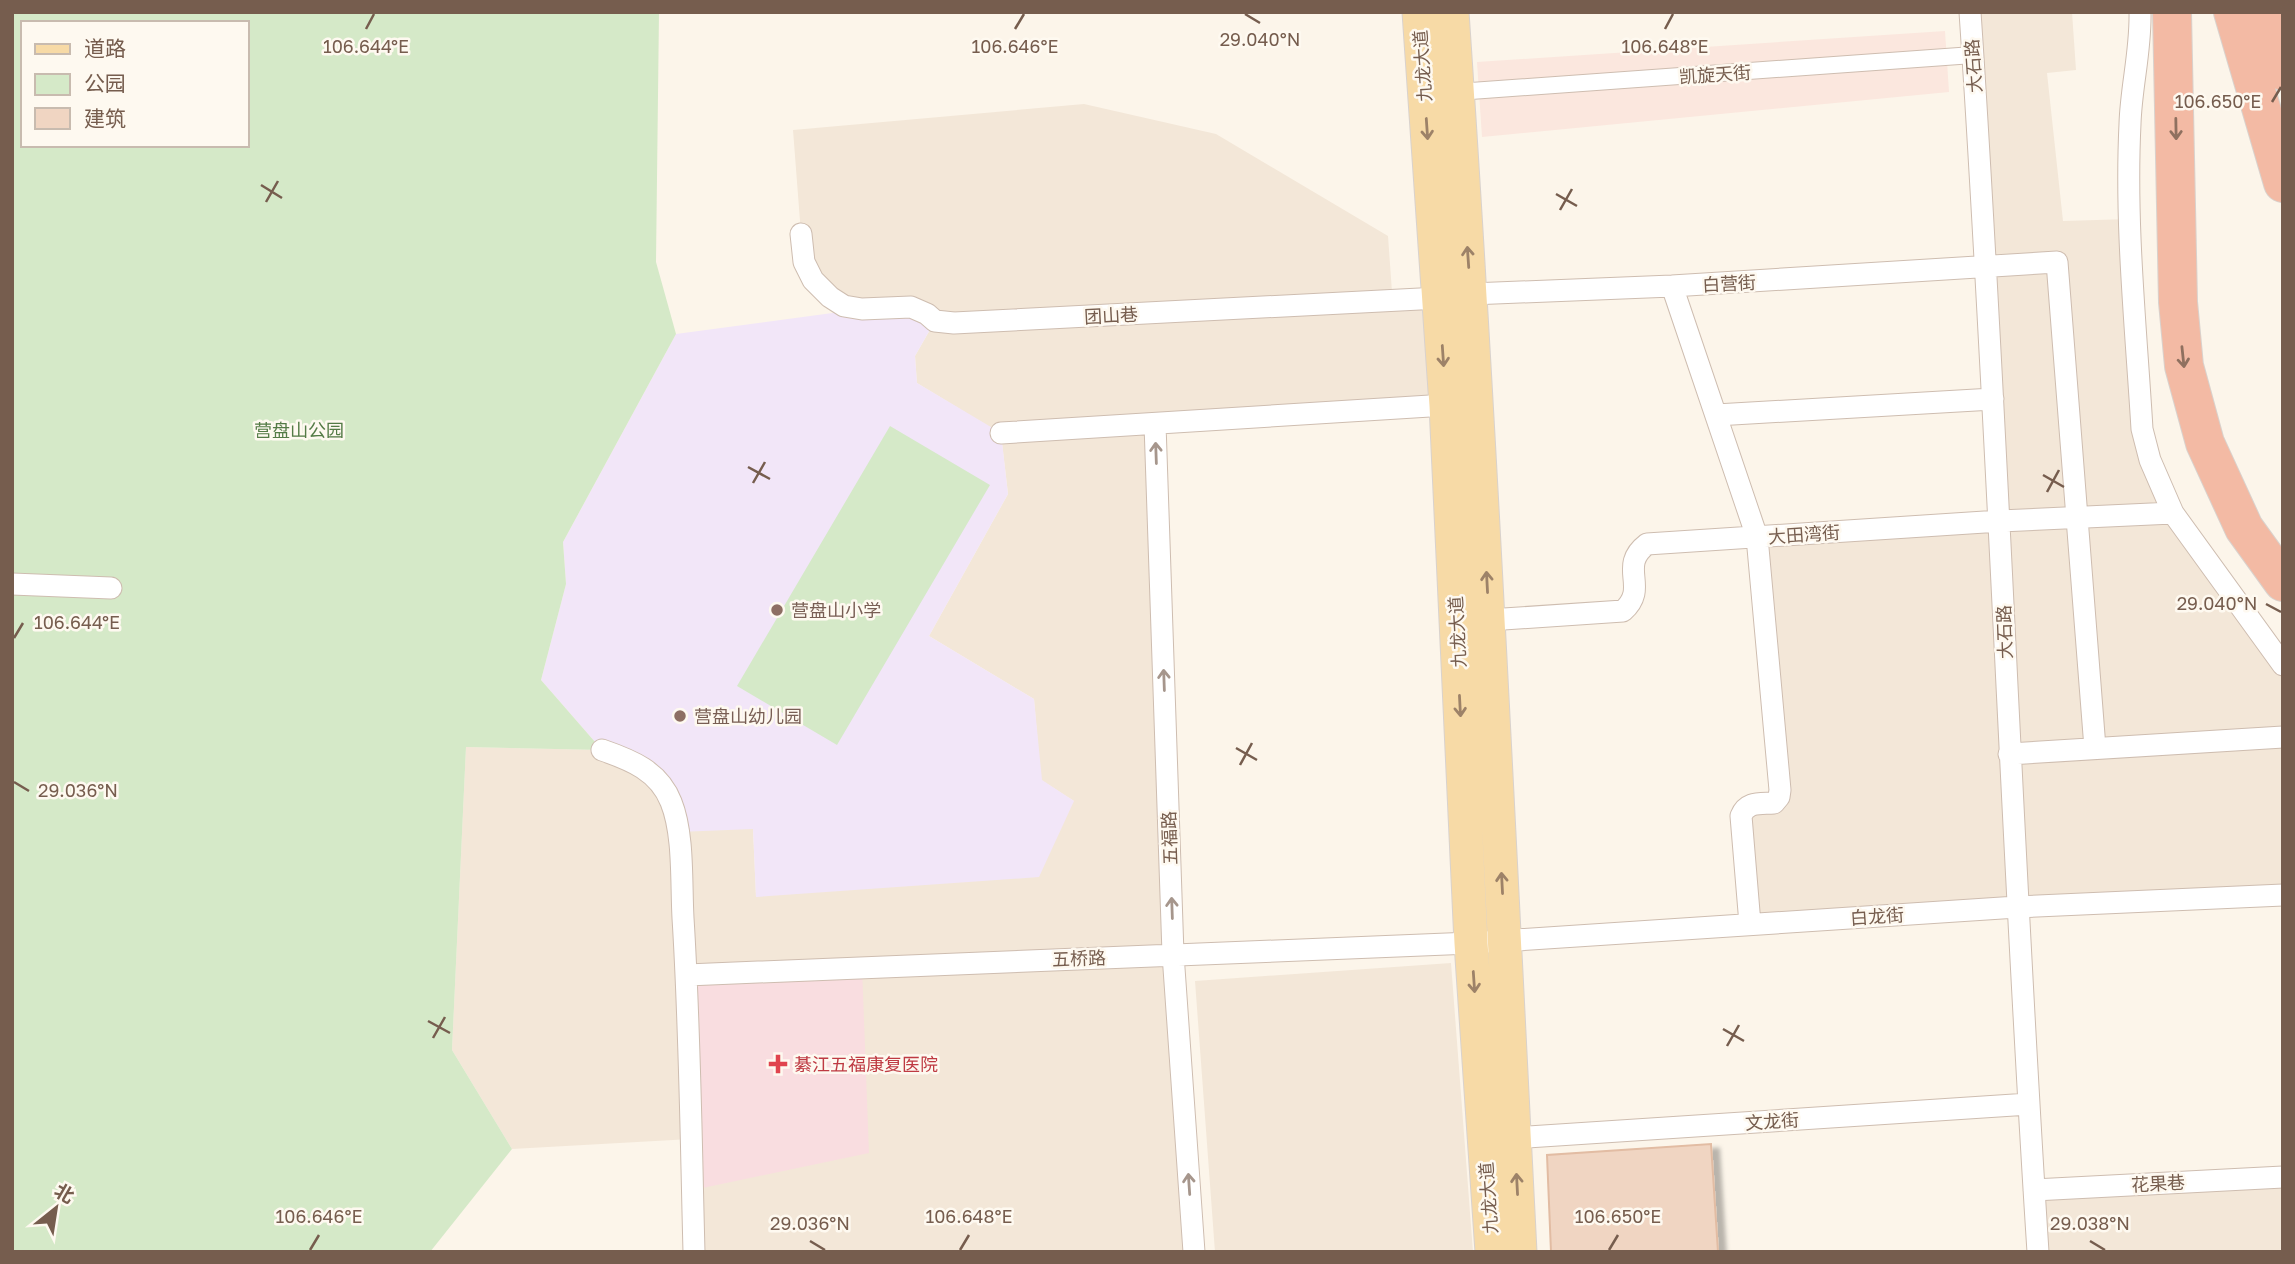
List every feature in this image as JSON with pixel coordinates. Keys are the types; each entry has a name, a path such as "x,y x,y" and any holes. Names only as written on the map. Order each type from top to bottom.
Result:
{"highway":[{"path":"2172,12 2178,302 2184,366 2205,443 2244,528 2283,582"},
{"path":"2233,12 2283,183"},
{"path":"2267,12 2283,71"}],"main road":[{"name":"九龙大道","path":"1419,12 1455,296 1489,620 1520,1252"},
{"name":"九龙大道","path":"1452,12 1457,92 1455,296 1446,405 1471,943 1492,1252"}],"street":[{"name":"大石路","path":"1970,12 2038,1252"},
{"path":"2140,12 2137,70 2130,122 2130,219 2142,429 2150,460 2173,513 2283,665"},
{"name":"凯旋天街","path":"1457,92 1973,55"},
{"name":"团山巷","path":"801,234 804,262 813,280 845,306 862,309 911,307 935,321 954,323 1455,296"},
{"name":"白营街","path":"1455,296 1672,286 2057,262 2077,518"},
{"path":"1672,286 1757,537 1780,790 1774,803 1750,804 1744,808 1741,816 1750,924"},
{"path":"1716,415 1993,399"},
{"path":"1001,433 1446,405"},
{"name":"五福路","path":"1154,424 1173,954 1194,1252"},
{"name":"大田湾街","path":"1489,620 1623,611 1631,604 1635,593 1632,561 1637,552 1647,544 2000,521 2173,513"},
{"path":"2077,518 2095,748"},
{"path":"12,584 111,589"},
{"path":"2009,754 2283,737"},
{"path":"602,750 634,761 656,777 671,801 678,832 687,975 694,1252"},
{"name":"白龙街","path":"1471,943 2017,907 2283,895"},
{"name":"五桥路","path":"687,975 1471,943"},
{"name":"文龙街","path":"1514,1138 2029,1104"},
{"name":"花果巷","path":"2034,1190 2283,1177"}],"shaded area":[{"path":"1970,12 2072,12 2076,70 2047,73 2063,221 2130,219 2150,460 2283,665 2283,895 1750,924 1744,808 1774,803 1757,537 2000,521"},
{"path":"1945,31 1949,92 1482,137 1477,62"},
{"path":"1084,104 1216,134 1388,236 1392,292 1439,298 1446,405 1155,424 1194,1252 694,1252 691,1139 512,1149 452,1050 466,747 602,750 753,829 756,897 1074,801 1041,780 1034,699 929,636 1008,494 1001,434 917,383 915,356 935,321 830,297 801,234 793,130"},
{"name":"营盘山小学","path":"862,309 935,321 915,356 917,383 1001,433 1008,494 929,636 1034,699 1042,780 1074,801 1039,877 756,897 753,829 678,832 671,801 602,750 541,680 566,584 563,542 676,334"},
{"path":"1451,963 1473,1252 1215,1252 1195,981"},
{"name":"綦江五福康复医院","path":"862,967 869,1153 693,1190 687,975"},
{"path":"2283,1177 2283,1252 2038,1252 2034,1190"}],"green space":[{"name":"营盘山公园","path":"12,12 659,12 656,262 676,334 563,542 566,584 541,680 602,750 466,747 452,1050 512,1149 430,1252 12,1252"},
{"path":"890,426 990,485 837,745 737,686"}],"building":[{"path":"1711,1144 1718,1252 1551,1252 1547,1155"}],"place":[{"name":"营盘山小学","path":"777,610"},
{"name":"营盘山幼儿园","path":"680,716"},
{"name":"綦江五福康复医院","path":"778,1064"}]}
